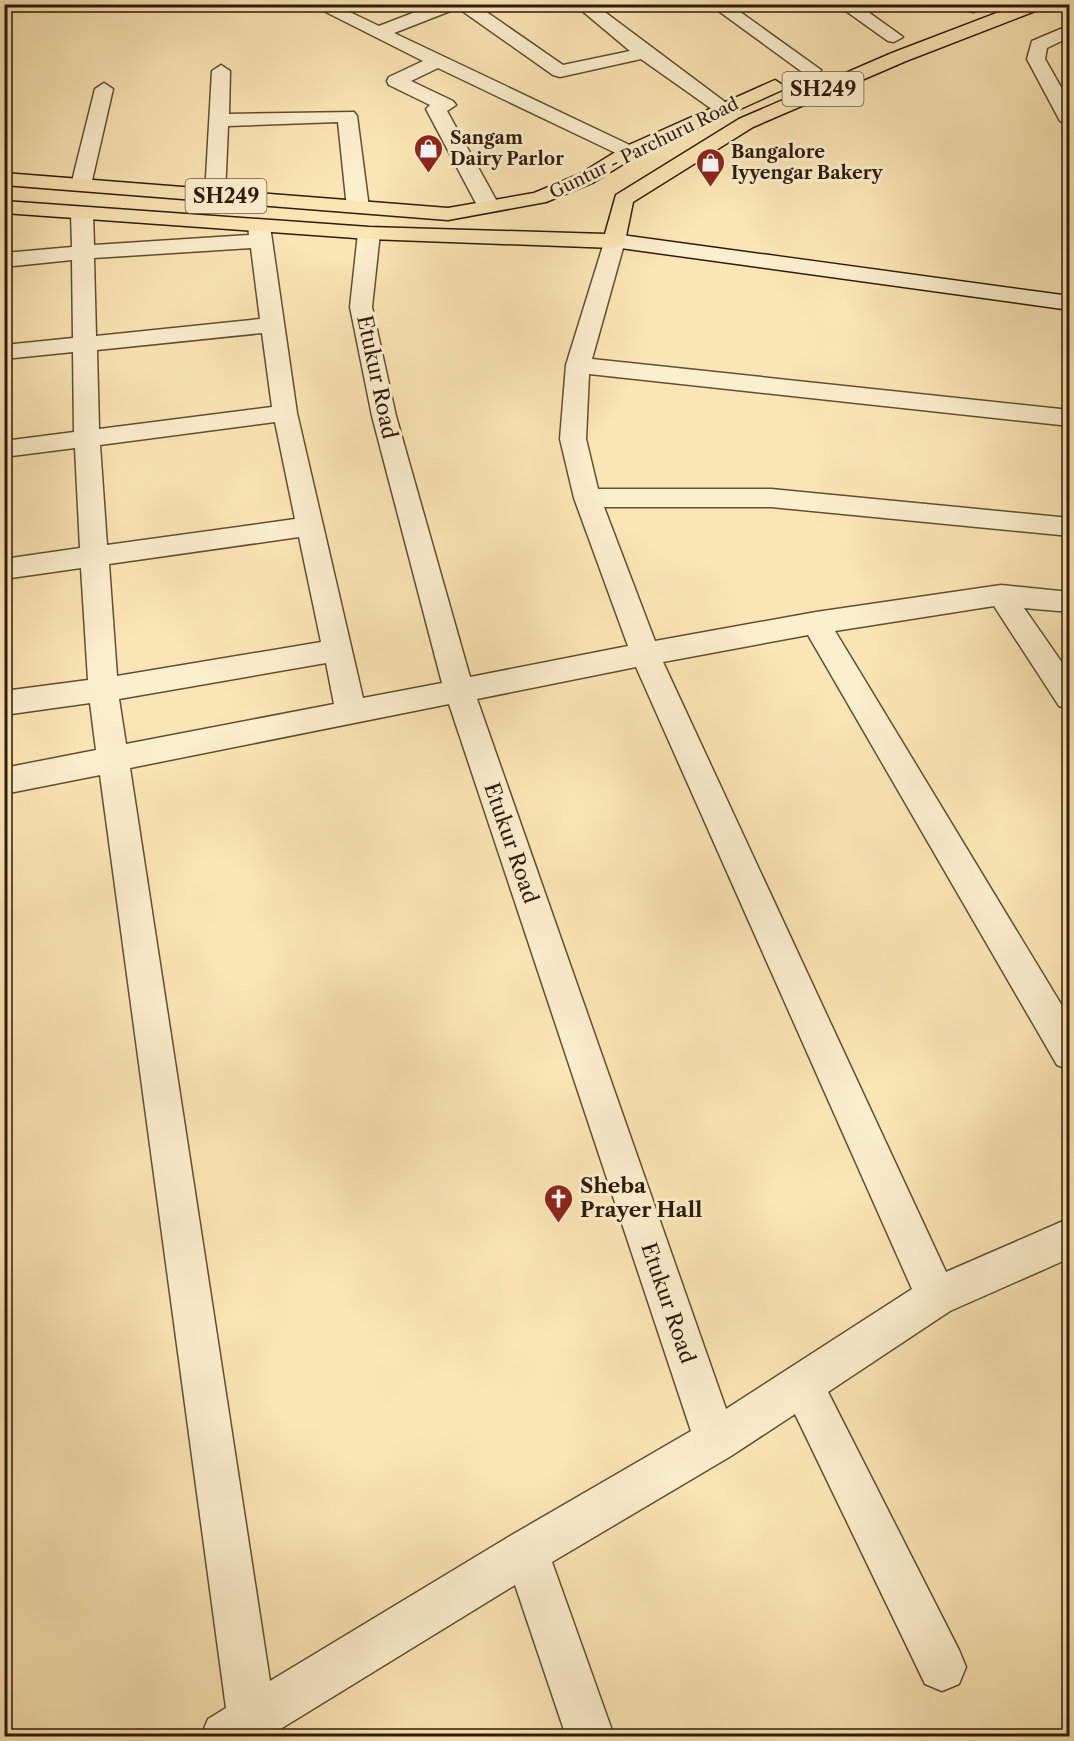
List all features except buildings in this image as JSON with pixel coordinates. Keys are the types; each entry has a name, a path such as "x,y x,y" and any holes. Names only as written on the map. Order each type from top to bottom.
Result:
{"main road":[{"name":"Guntur - Parchuru Road","path":"4,207 82,200 215,195 436,235 614,241 623,198 746,123 899,57 1036,4"},
{"path":"954,14 975,5"},
{"name":"SH249","path":"873,45 914,29"},
{"name":"Guntur - Parchuru Road","path":"4,178 82,200 260,234 364,221 448,214 539,198 587,178 629,152 723,108 832,61"},
{"path":"587,178 623,198"},
{"path":"436,235 448,214"}],"street":[{"path":"318,4 629,152"},
{"path":"378,33 453,4"},
{"path":"463,4 560,71 644,53"},
{"path":"582,4 644,53 723,108"},
{"path":"717,4 812,69"},
{"path":"844,4 894,37"},
{"path":"1070,30 1038,45 1036,59 1070,121"},
{"path":"439,62 396,81 441,107 489,207"},
{"path":"215,195 221,70"},
{"path":"104,89 82,200 83,344 87,440 103,690 114,759 238,1727 526,1552 716,1441 936,1297 1070,1238"},
{"name":"Etukur Road","path":"219,120 347,116 364,221 361,307 384,416 459,691 716,1441"},
{"path":"4,260 260,234 285,413 351,712"},
{"path":"614,241 578,366 573,439 587,498 645,654 936,1297"},
{"name":"Guntur - Parchuru Road","path":"614,241 1070,303"},
{"path":"4,352 273,325"},
{"path":"578,366 1070,418"},
{"path":"4,449 285,413"},
{"path":"587,498 771,498 1070,527"},
{"path":"4,569 95,558 309,526"},
{"path":"4,781 645,654 816,623 1001,595 1070,602"},
{"path":"1001,595 1070,698"},
{"path":"816,623 1070,1053"},
{"path":"4,703 103,690 337,650"},
{"path":"803,1386 942,1667"},
{"path":"526,1552 590,1737"}],"place":[{"name":"Sangam Dairy Parlor","path":"429,174"},
{"name":"Bangalore Iyyengar Bakery","path":"710,188"},
{"name":"Sheba Prayer Hall","path":"559,1224"}]}
